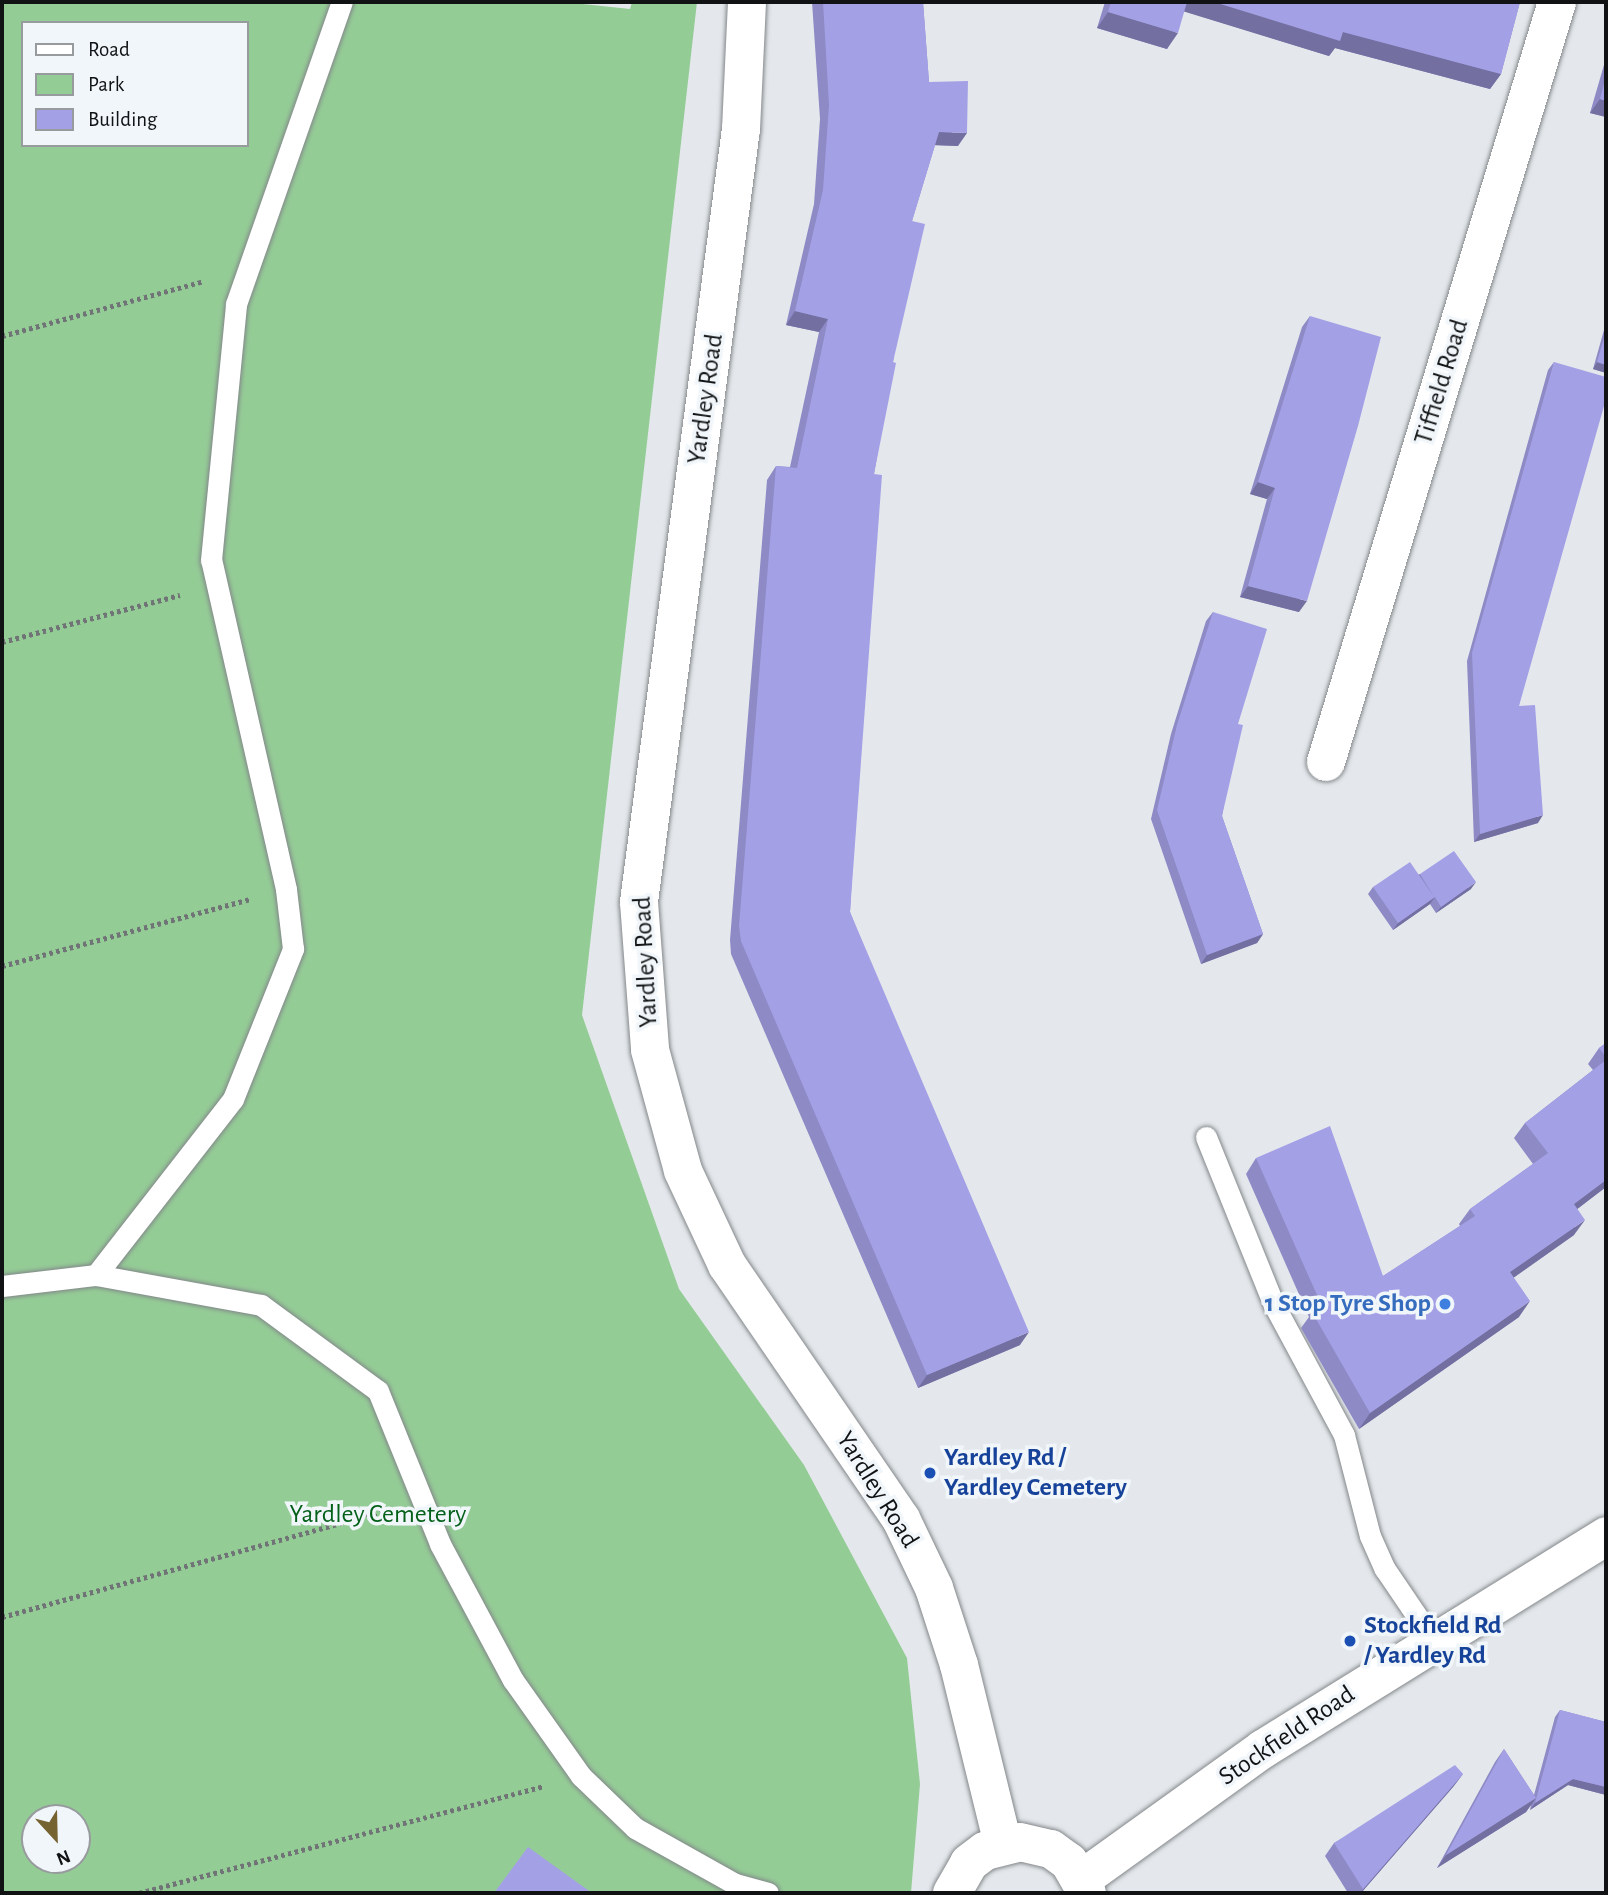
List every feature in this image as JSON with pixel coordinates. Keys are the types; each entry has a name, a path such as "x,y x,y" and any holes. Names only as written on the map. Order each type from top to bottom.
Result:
{"main road":[{"name":"Yardley Road","path":"747,2 741,129 639,902 650,1050 683,1171 727,1265 901,1519 934,1588 959,1665 1003,1844"},
{"name":"Tiffield Road","path":"1326,762 1558,2"},
{"name":"Stockfield Road","path":"1084,1886 1263,1749 1433,1640 1606,1536"},
{"path":"953,1893 969,1863 1003,1844 1020,1842 1051,1849 1084,1886"}],"lane":[{"path":"96,1275 233,1100 293,949 286,890 211,560 236,303 342,2"},
{"path":"1206,1137 1275,1306 1345,1436 1375,1547 1433,1640"},
{"path":"2,1286 96,1275 261,1305 378,1391 440,1544 513,1680 581,1776 635,1828 735,1884 768,1893"}],"path":[{"path":"2,336 246,270"},
{"path":"2,642 216,585"},
{"path":"2,966 286,890"},
{"path":"2,1617 423,1501"},
{"path":"139,1893 581,1776"}],"green space":[{"name":"Yardley Cemetery","path":"2,2 564,2 630,9 632,2 697,2 582,1015 679,1289 804,1465 907,1658 920,1784 911,1893 2,1893"}],"building":[{"path":"823,2 923,2 929,82 968,81 967,133 939,132 912,221 925,224 893,362 896,363 874,474 882,475 850,912 1029,1332 927,1375 741,941 739,926 776,466 797,468 828,319 795,311 823,190 829,105"},
{"path":"1111,2 1187,2 1178,33 1108,12"},
{"path":"1214,2 1520,2 1501,74 1343,32 1340,41"},
{"path":"1606,76 1606,101 1600,99"},
{"path":"1310,316 1381,337 1307,601 1248,586 1275,488 1258,482"},
{"path":"1606,331 1606,365 1597,362"},
{"path":"1554,362 1606,377 1606,399 1519,706 1535,705 1543,815 1480,834 1472,653"},
{"path":"1213,612 1267,629 1238,724 1243,725 1222,816 1263,934 1207,955 1157,810 1177,725"},
{"path":"1454,851 1476,882 1441,907 1435,897 1398,923 1373,887 1410,862 1434,897 1420,874"},
{"path":"1606,1043 1606,1057 1599,1048"},
{"path":"1606,1060 1606,1180 1574,1204 1585,1220 1510,1272 1530,1301 1370,1413 1312,1312 1321,1304 1256,1158 1330,1126 1383,1276 1475,1216 1470,1209 1548,1153 1525,1123"},
{"path":"1560,1710 1606,1722 1606,1787 1573,1779 1535,1803"},
{"path":"1504,1749 1536,1798 1446,1855"},
{"path":"1455,1765 1463,1774 1363,1889 1334,1843"},
{"path":"528,1847 592,1893 494,1893"}],"place":[{"name":"1 Stop Tyre Shop","path":"1445,1304"},
{"name":"Yardley Rd / Yardley Cemetery","path":"930,1473"},
{"name":"Stockfield Rd / Yardley Rd","path":"1350,1641"}]}
